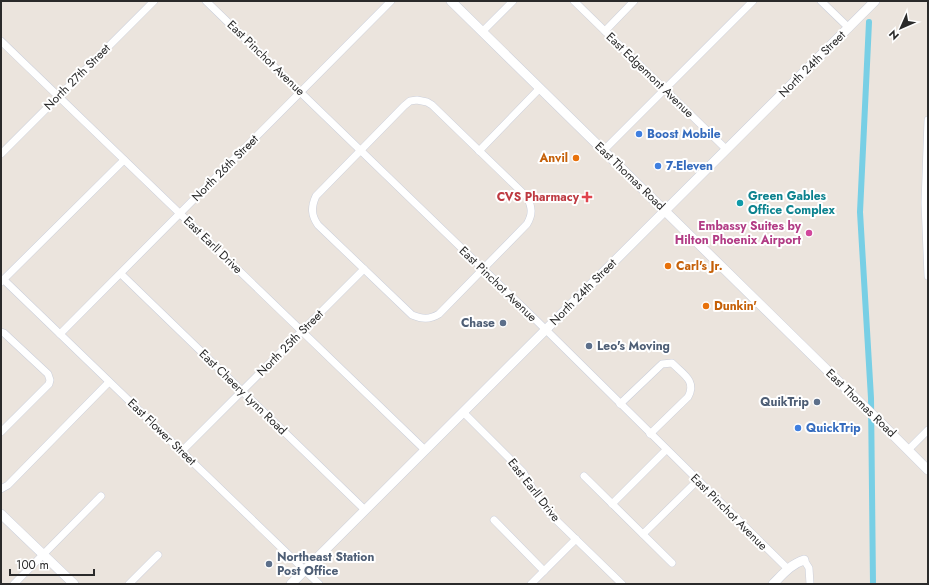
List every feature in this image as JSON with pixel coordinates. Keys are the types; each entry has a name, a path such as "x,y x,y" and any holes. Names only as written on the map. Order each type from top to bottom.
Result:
{"main road":[{"name":"East Thomas Road","path":"451,1 928,470"},
{"name":"North 24th Street","path":"291,584 875,1"},
{"path":"1,514 74,584"},
{"path":"773,584 788,569 804,560"}],"street":[{"name":"North 27th Street","path":"1,154 154,1"},
{"name":"East Pinchot Avenue","path":"206,1 301,91 788,569"},
{"name":"North 26th Street","path":"60,334 391,1"},
{"path":"482,32 513,1"},
{"name":"East Edgemont Avenue","path":"574,1 726,149"},
{"path":"605,31 634,1"},
{"path":"604,150 753,1"},
{"path":"821,1 849,28"},
{"name":"East Earll Drive","path":"1,41 425,450"},
{"path":"479,151 540,88"},
{"path":"417,100 427,102 432,105 527,197 532,211 530,218 527,224 438,314 428,319 422,319 412,315 318,225 315,220 312,208 316,196 361,150 410,101 417,100"},
{"path":"928,120 928,276"},
{"path":"2,281 124,160"},
{"name":"North 25th Street","path":"182,451 243,392 364,269"},
{"name":"East Cheery Lynn Road","path":"121,274 365,510"},
{"name":"East Flower Street","path":"2,281 60,334 319,584"},
{"path":"1,332 4,333 48,374 50,380 49,384 1,432"},
{"path":"620,404 662,364 672,363 688,379 692,386 688,397 650,434"},
{"path":"1,491 109,382"},
{"name":"East Earll Drive","path":"463,412 517,466 528,480 544,506 622,584"},
{"path":"908,450 928,430"},
{"path":"612,504 666,450"},
{"path":"584,476 672,563"},
{"path":"643,534 697,480"},
{"path":"14,584 101,496"},
{"path":"494,520 544,571"},
{"path":"531,584 576,539"},
{"path":"129,584 158,555"},
{"path":"804,560 809,568 810,584"}],"waterway":[{"path":"869,22 860,212 871,398 873,584"}],"place":[{"name":"Boost Mobile","path":"639,134"},
{"name":"Anvil","path":"576,158"},
{"name":"7-Eleven","path":"658,166"},
{"name":"CVS Pharmacy","path":"587,197"},
{"name":"Green Gables Office Complex","path":"740,203"},
{"name":"Embassy Suites by Hilton Phoenix Airport","path":"809,233"},
{"name":"Carl's Jr.","path":"668,266"},
{"name":"Dunkin'","path":"706,306"},
{"name":"Chase","path":"503,323"},
{"name":"Leo's Moving","path":"589,346"},
{"name":"QuikTrip","path":"817,402"},
{"name":"QuickTrip","path":"798,428"},
{"name":"Northeast Station Post Office","path":"269,564"}]}
